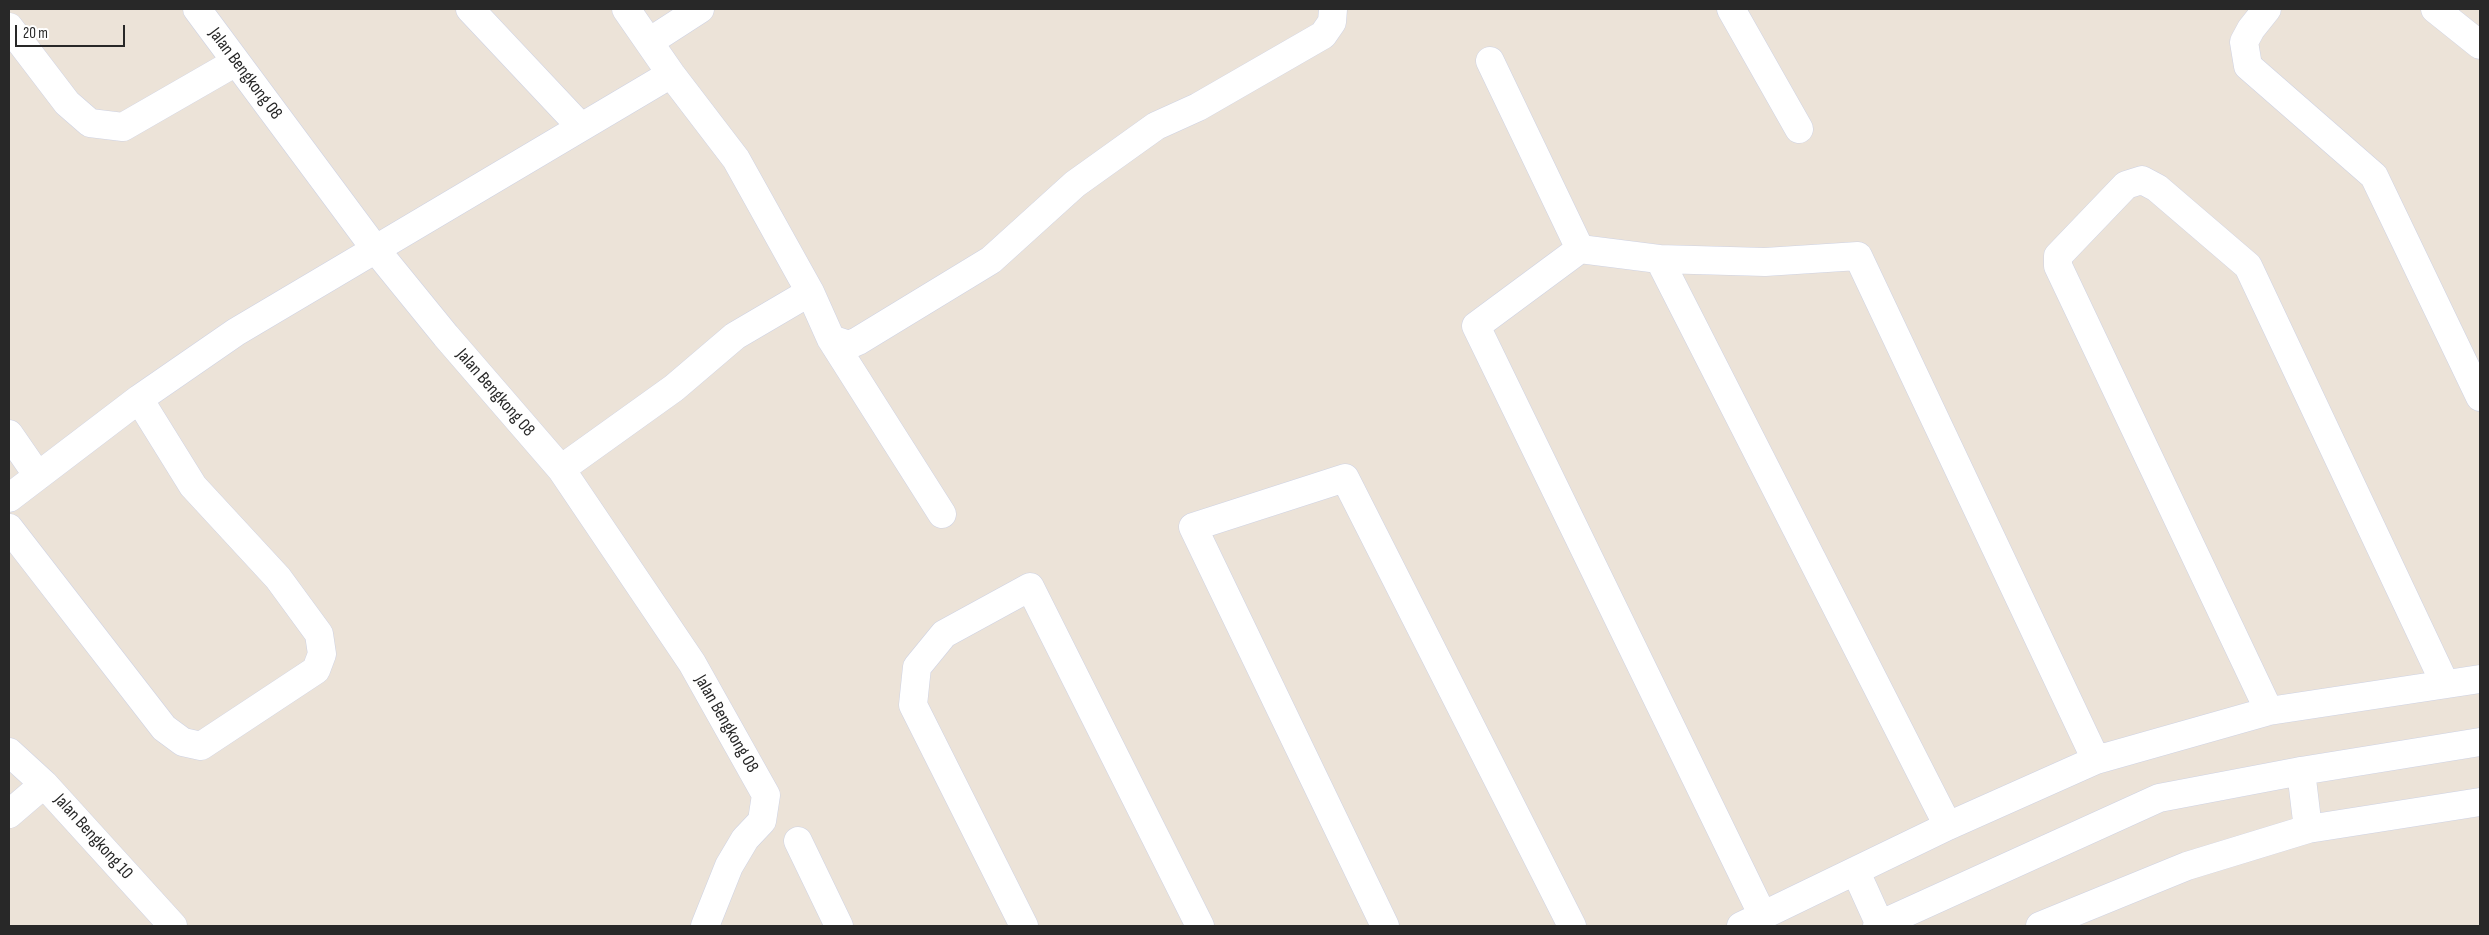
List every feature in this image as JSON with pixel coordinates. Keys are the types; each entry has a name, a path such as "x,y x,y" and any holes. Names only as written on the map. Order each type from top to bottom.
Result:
{"street":[{"name":"Jalan Bengkong 08","path":"197,9 376,250 446,336 561,469 692,663 766,796 762,821 745,839 729,866 705,926"},
{"path":"470,9 581,127"},
{"path":"626,9 671,74 736,159 810,292 831,339 942,514"},
{"path":"650,42 700,9"},
{"path":"831,339 849,345 858,341 990,260 1075,184 1156,126 1198,107 1323,35 1332,22 1333,9"},
{"path":"1731,9 1799,129"},
{"path":"2267,9 2250,29 2244,42 2248,66 2374,176 2480,397"},
{"path":"2435,9 2480,45"},
{"path":"9,27 67,103 90,123 123,127 236,62"},
{"path":"1490,61 1580,249"},
{"path":"9,498 139,398 236,332 671,74"},
{"path":"2269,711 2058,266 2058,256 2126,185 2142,180 2157,188 2248,266 2445,684"},
{"path":"2096,760 1858,256 1765,262 1658,259 1580,249 1476,326 1752,921 1948,826 2096,760 2269,711 2480,679"},
{"path":"1658,259 1948,826"},
{"path":"561,469 674,388 735,336 810,292"},
{"path":"9,528 164,728 183,742 201,746 316,670 322,654 319,634 278,578 194,486 139,398"},
{"path":"9,434 38,476"},
{"path":"1385,926 1193,527 1345,478 1572,926"},
{"path":"1024,926 913,705 917,667 944,634 1030,587 1200,926"},
{"path":"1856,872 1878,926 2159,798 2301,771 2480,742"},
{"name":"Jalan Bengkong 10","path":"9,752 44,784 173,926"},
{"path":"2301,771 2308,829"},
{"path":"9,814 44,784"},
{"path":"2040,926 2186,866 2308,829 2480,802"},
{"path":"798,841 839,926"}]}
